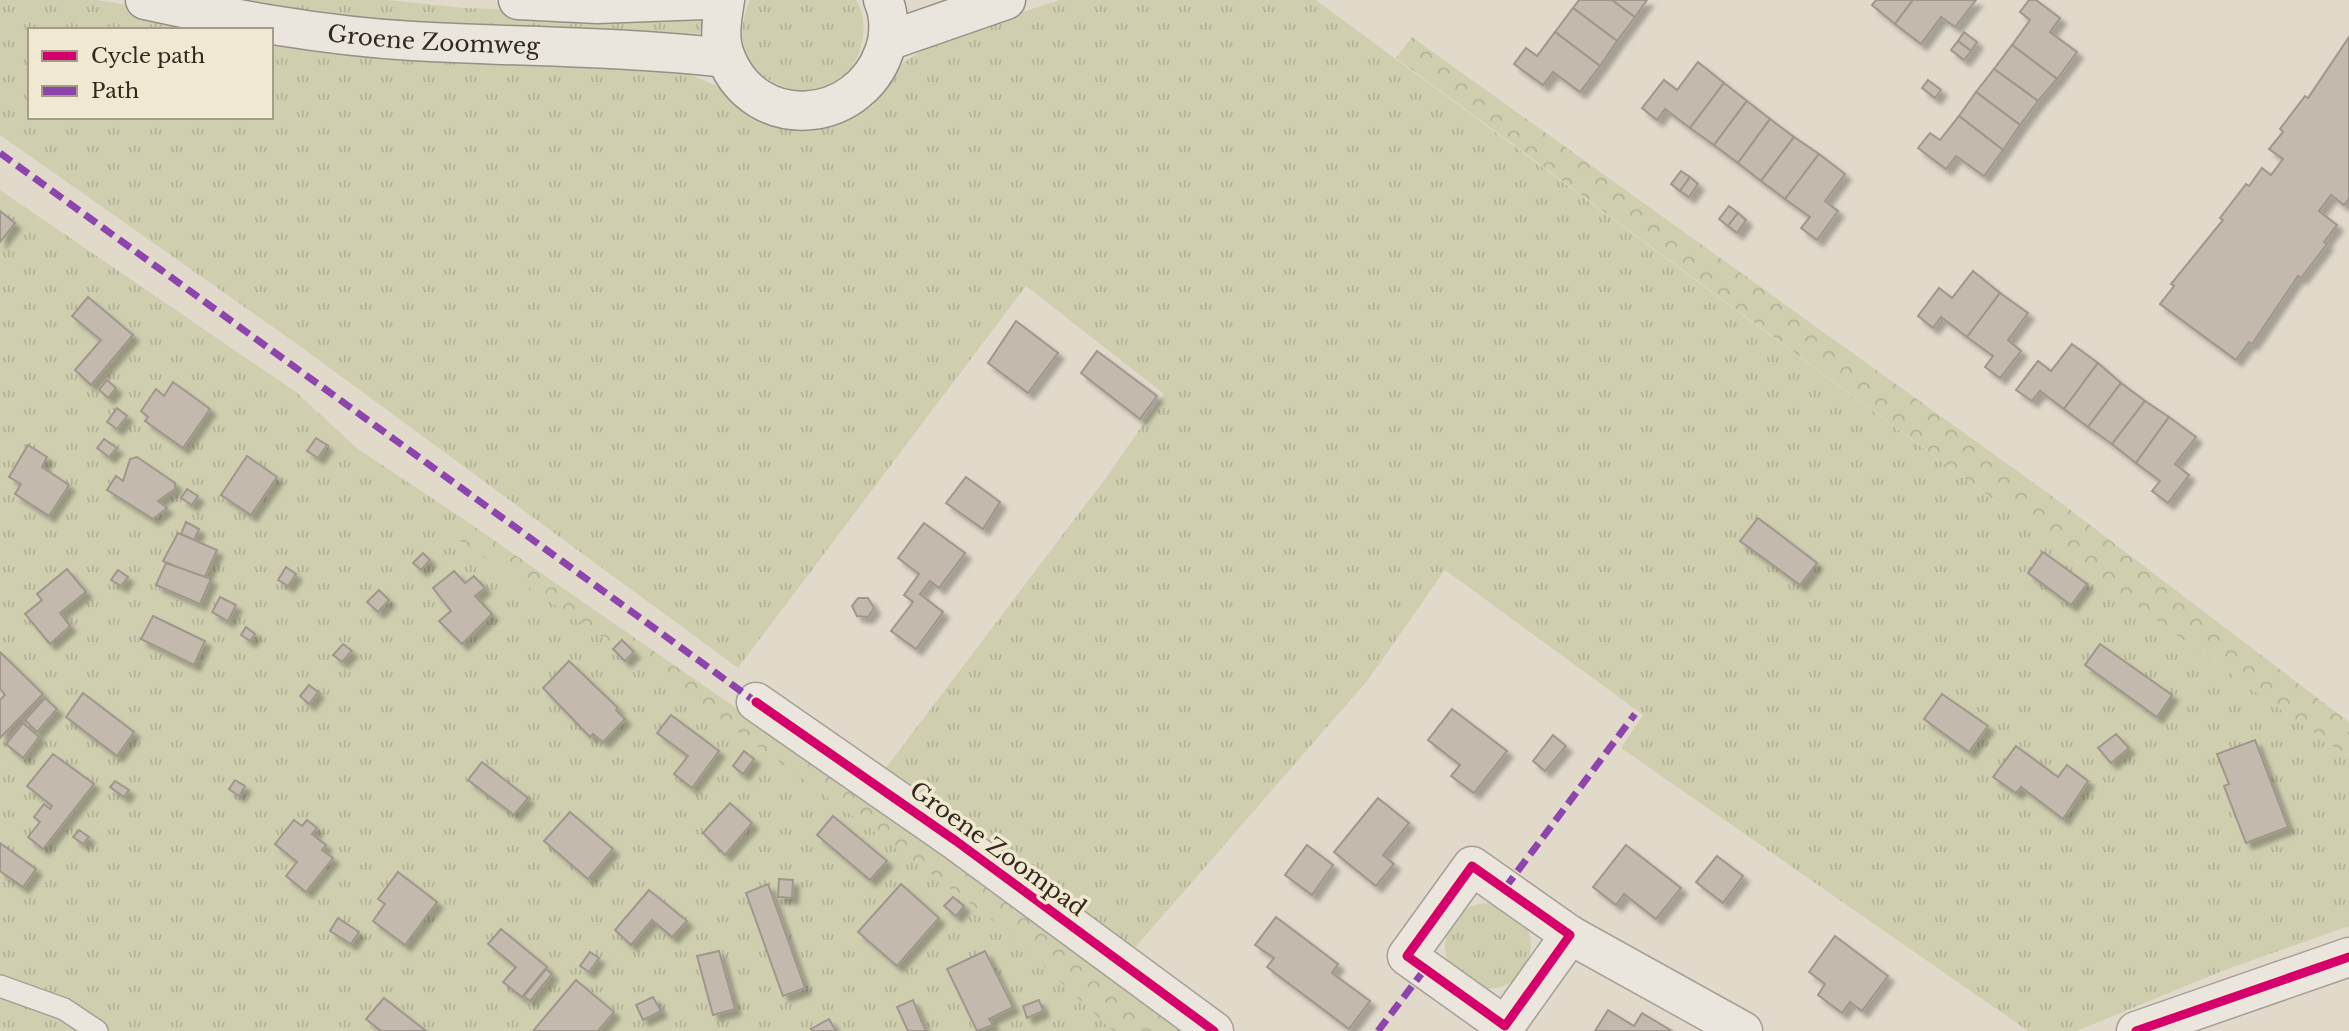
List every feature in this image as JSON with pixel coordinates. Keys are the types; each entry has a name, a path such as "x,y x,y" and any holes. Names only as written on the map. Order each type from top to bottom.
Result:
{"main road":[{"name":"Groene Zoomweg","path":"145,0 279,26 410,41 673,52 726,58"},
{"name":"Groene Zoomweg","path":"518,0 597,4 704,0"},
{"path":"725,0 720,28 726,58 742,84 767,103 797,112 829,108 857,94 877,71 888,41 887,9 883,0"},
{"path":"888,41 1006,0"},
{"name":"Groene Zoompad","path":"756,702 956,841 1214,1031"},
{"path":"1570,935 1743,1031"},
{"path":"2136,1031 2349,957"}],"lane":[{"path":"0,985 64,1009 97,1031"}],"green space":[{"path":"0,0 98,0 256,28 28,28 28,119 273,119 273,30 663,63 724,89 749,115 785,126 824,128 873,106 903,63 941,38 1060,0 1316,0 2186,642 2345,755 2349,752 2349,926 2222,971 2077,1031 2028,1031 1621,748 1643,715 1445,570 1368,680 1132,951 885,769 1108,475 1164,394 1026,286 738,668 297,344 0,135"},
{"path":"204,0 388,0 465,8 604,13 705,11 703,34 457,32"},
{"path":"750,0 856,0 862,15 863,32 862,42 850,69 831,85 808,90 784,87 763,75 748,56 742,31"},
{"path":"1412,37 2048,493 2349,722 2349,752 2345,755 2186,642 1396,58"},
{"path":"0,190 296,392 358,449 459,516 1168,1031 0,1031"},
{"path":"459,516 989,883 1189,1031 1113,1031 1005,930 902,852 684,692 451,535"},
{"path":"1488,903 1512,910 1524,922 1531,946 1524,970 1512,982 1488,989 1464,982 1452,970 1445,946 1452,922 1464,910"}],"building":[{"path":"1579,0 1612,0 1635,17 1617,41 1573,8"},
{"path":"1612,0 1647,0 1635,17"},
{"path":"1876,0 1913,0 1895,24 1872,5"},
{"path":"1913,0 1976,0 1955,27 1941,17 1921,44 1895,24"},
{"path":"2029,0 2036,0 2060,18 2050,32 2077,52 2057,79 2012,45 2030,20 2020,12"},
{"path":"1573,8 1617,41 1600,66 1555,32"},
{"path":"1555,32 1600,66 1580,92 1553,72 1543,85 1514,64 1526,48 1537,56"},
{"path":"1964,32 1977,42 1971,51 1958,41"},
{"path":"2349,37 2349,199 2344,205 2331,195 2319,211 2337,225 2324,242 2327,244 2301,278 2298,276 2252,344 2249,342 2236,360 2160,304 2174,286 2171,284 2223,220 2220,218 2246,184 2249,186 2262,168 2271,175 2283,159 2269,149 2283,132 2280,129 2305,96 2308,98"},
{"path":"1958,41 1971,51 1964,60 1951,50"},
{"path":"2012,45 2057,79 2038,101 1994,69"},
{"path":"1698,62 1724,83 1690,128 1665,109 1657,120 1642,108 1664,80 1677,90"},
{"path":"1994,69 2038,101 2020,125 1976,92"},
{"path":"1928,80 1941,90 1935,98 1922,88"},
{"path":"1724,83 1747,101 1714,145 1690,128"},
{"path":"1976,92 2020,125 2003,150 1959,116"},
{"path":"1747,101 1770,119 1738,163 1714,145"},
{"path":"1959,116 2003,150 1984,176 1956,156 1946,169 1918,148 1930,133 1940,140"},
{"path":"1770,119 1794,137 1761,181 1738,163"},
{"path":"1794,137 1819,154 1785,199 1761,181"},
{"path":"1819,154 1845,174 1825,201 1838,211 1817,240 1801,228 1810,217 1785,199"},
{"path":"1681,171 1690,177 1680,191 1671,184"},
{"path":"1690,177 1698,184 1689,197 1680,191"},
{"path":"1729,206 1738,213 1728,226 1719,219"},
{"path":"0,211 15,223 0,242"},
{"path":"1738,213 1746,220 1737,233 1728,226"},
{"path":"1973,271 2000,293 1967,337 1941,317 1933,328 1918,316 1939,288 1952,298"},
{"path":"2000,293 2028,313 2008,340 2021,351 2000,378 1985,367 1993,356 1967,337"},
{"path":"88,297 133,335 91,385 75,370 101,340 72,316"},
{"path":"1016,321 1058,353 1028,393 988,363"},
{"path":"2072,344 2098,363 2064,409 2040,391 2032,401 2016,390 2038,361 2051,371"},
{"path":"1097,351 1157,396 1140,419 1081,373"},
{"path":"2098,363 2121,383 2088,427 2064,409"},
{"path":"107,380 116,388 108,398 99,390"},
{"path":"173,382 210,409 183,448 145,421 148,417 141,411 156,389 164,396"},
{"path":"2121,383 2145,401 2112,444 2088,427"},
{"path":"2145,401 2169,417 2136,463 2112,444"},
{"path":"117,408 127,416 117,429 107,422"},
{"path":"2169,417 2196,437 2175,464 2189,475 2168,503 2152,491 2160,481 2136,463"},
{"path":"316,438 327,445 318,458 307,451"},
{"path":"104,439 117,448 109,457 97,448"},
{"path":"28,445 47,457 42,467 69,485 49,516 15,494 21,484 9,477"},
{"path":"247,456 277,477 251,515 221,495"},
{"path":"137,457 175,483 175,489 158,501 167,508 153,519 107,490 116,476 123,481 130,459"},
{"path":"966,477 1000,502 983,529 946,503"},
{"path":"187,489 198,496 192,505 181,498"},
{"path":"1758,518 1817,563 1800,585 1740,541"},
{"path":"186,522 199,529 194,540 181,534"},
{"path":"924,523 965,553 939,588 930,581 920,594 943,612 916,649 891,631 913,602 904,595 919,574 898,558"},
{"path":"178,533 217,550 204,579 163,561"},
{"path":"2043,552 2087,584 2071,605 2028,573"},
{"path":"423,553 430,560 421,570 413,563"},
{"path":"166,563 211,579 200,604 156,585"},
{"path":"286,567 296,574 288,586 278,580"},
{"path":"67,569 86,592 60,613 70,626 50,644 25,614 42,600 37,594"},
{"path":"118,570 128,577 121,586 111,580"},
{"path":"454,571 465,583 474,576 485,588 475,596 492,614 462,644 439,621 451,611 433,588"},
{"path":"379,590 389,600 378,612 367,602"},
{"path":"220,597 236,605 228,621 212,612"},
{"path":"858,598 868,598 874,608 868,617 857,616 852,606"},
{"path":"153,616 205,641 194,665 141,639"},
{"path":"246,627 255,634 250,641 241,635"},
{"path":"622,640 634,652 625,661 613,649"},
{"path":"343,644 352,651 342,662 333,655"},
{"path":"2100,644 2172,695 2157,717 2085,665"},
{"path":"0,652 43,694 0,738 0,700 5,695 0,689"},
{"path":"569,661 618,708 616,710 625,719 603,742 593,734 590,737 543,688"},
{"path":"309,685 318,692 309,704 300,696"},
{"path":"83,693 134,732 117,756 66,717"},
{"path":"1942,694 1988,726 1969,752 1924,719"},
{"path":"45,698 57,709 37,732 25,720"},
{"path":"1452,709 1507,751 1474,793 1451,776 1460,765 1428,740"},
{"path":"671,715 719,751 692,788 674,774 688,756 657,733"},
{"path":"23,723 39,737 23,758 6,744"},
{"path":"2116,734 2129,748 2111,763 2098,748"},
{"path":"1553,735 1566,746 1545,771 1533,761"},
{"path":"2255,740 2288,827 2246,843 2224,786 2229,784 2217,754"},
{"path":"2016,746 2058,777 2067,765 2088,781 2063,819 2021,787 2016,793 1993,777"},
{"path":"744,751 754,759 743,774 733,766"},
{"path":"53,754 94,784 43,849 28,837 40,822 34,817 44,804 50,809 52,806 27,786"},
{"path":"482,762 528,798 514,815 468,780"},
{"path":"235,780 245,786 239,796 229,789"},
{"path":"115,781 129,790 124,797 110,787"},
{"path":"1378,798 1409,823 1383,855 1394,864 1376,886 1334,852"},
{"path":"730,803 752,823 725,855 703,833"},
{"path":"570,812 613,849 588,879 544,841"},
{"path":"833,816 887,861 870,880 817,835"},
{"path":"294,820 302,826 307,820 317,828 312,834 326,845 322,850 333,858 306,892 286,876 297,862 275,844"},
{"path":"79,830 89,837 83,844 73,837"},
{"path":"0,843 36,869 23,887 0,871"},
{"path":"1307,845 1333,865 1312,895 1285,875"},
{"path":"1626,845 1681,888 1656,919 1624,894 1616,905 1593,887"},
{"path":"1717,856 1743,876 1723,903 1696,882"},
{"path":"398,872 437,902 405,945 373,921 385,904 378,899"},
{"path":"779,879 793,880 792,898 778,897"},
{"path":"768,884 805,988 783,996 746,893"},
{"path":"901,884 939,918 897,966 858,932"},
{"path":"649,890 687,921 672,937 652,920 631,945 615,930"},
{"path":"953,897 964,906 956,916 944,906"},
{"path":"1276,917 1338,964 1332,973 1370,1001 1349,1029 1267,967 1274,958 1255,945"},
{"path":"338,918 359,932 351,944 330,931"},
{"path":"501,929 547,967 522,997 503,982 516,967 488,944"},
{"path":"1835,936 1888,976 1862,1011 1850,1002 1842,1013 1818,995 1825,984 1809,972"},
{"path":"719,951 735,1009 713,1015 697,956"},
{"path":"985,951 1013,1007 989,1019 993,1025 977,1031 947,969"},
{"path":"590,952 599,958 589,972 580,966"},
{"path":"546,969 552,974 530,1001 524,996"},
{"path":"576,980 614,1012 598,1031 533,1031"},
{"path":"653,997 661,1011 643,1020 636,1005"},
{"path":"384,998 426,1031 381,1031 366,1019"},
{"path":"913,1000 926,1031 908,1031 897,1007"},
{"path":"1039,1000 1043,1011 1027,1018 1023,1006"},
{"path":"1608,1010 1634,1026 1642,1013 1672,1031 1595,1031"},
{"path":"829,1019 836,1031 811,1029"}],"marked path":[{"path":"0,153 756,702"},
{"path":"1505,888 1635,714"},
{"path":"1378,1031 1425,969"}],"cycle path":[{"path":"756,702 956,841 1214,1031"},
{"path":"1472,866 1570,935 1505,1026 1407,956 1472,866"},
{"path":"2136,1031 2349,957"}]}
